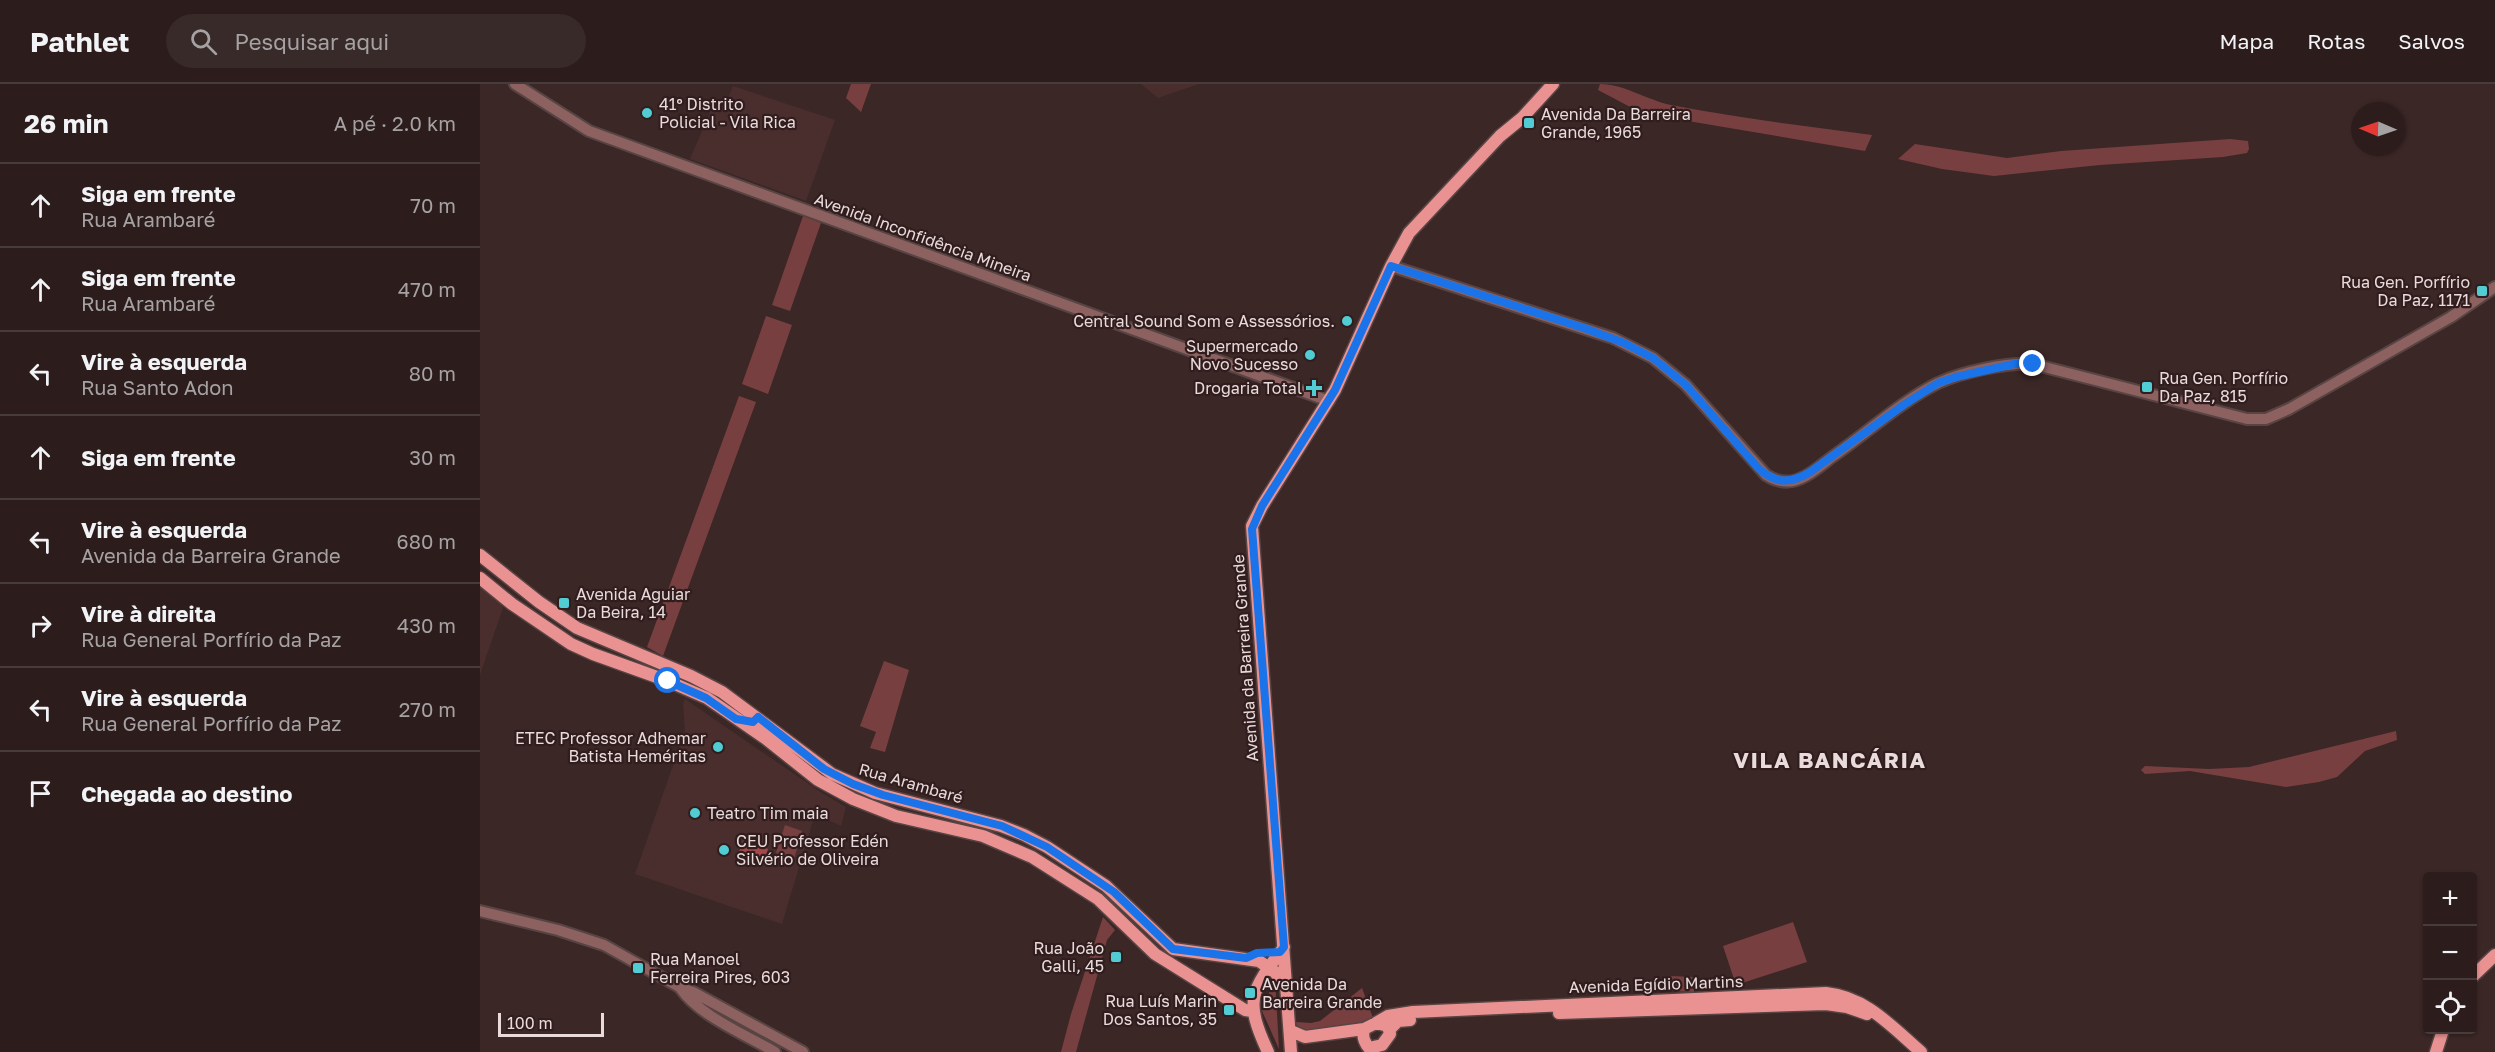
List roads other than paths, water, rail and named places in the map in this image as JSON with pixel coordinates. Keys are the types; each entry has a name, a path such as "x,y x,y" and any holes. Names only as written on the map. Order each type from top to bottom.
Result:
{"main road":[{"name":"Avenida da Barreira Grande","path":"1292,1048 1282,950 1252,529 1262,506 1343,376 1391,266 1409,233 1513,124 1545,84"},
{"name":"Avenida da Barreira Grande","path":"1513,124 1522,118 1553,84"},
{"name":"Rua Arambaré","path":"480,555 539,602 577,628 691,676 722,692 824,769 853,784 891,797 1002,826 1047,847 1114,892 1166,944 1179,951 1246,958"},
{"name":"Rua Arambaré","path":"480,578 512,604 571,644 686,688 706,698 818,780 853,799 896,816 971,832 1009,846 1051,868 1098,899 1155,954 1245,1010 1252,1011"},
{"path":"512,604 522,597 539,602"},
{"path":"736,719 753,722 758,717"},
{"path":"1246,958 1257,953 1282,950"},
{"path":"1268,1052 1252,1011 1256,990 1282,950"},
{"path":"2477,972 2495,955"},
{"path":"1246,958 1259,961 1269,967 1282,981 1288,993"},
{"name":"Avenida Egídio Martins","path":"1371,1045 1376,1023 1388,1016 1413,1012 1826,993 1849,998 1870,1007 1921,1052"},
{"name":"Avenida Egídio Martins","path":"1390,1029 1395,1023 1402,1021 1826,1004 1847,1006 1868,1015 1909,1052"},
{"path":"1291,1031 1305,1037 1371,1045 1386,1042 1390,1029 1385,1024 1376,1023"},
{"path":"2436,1052 2441,1034"},
{"path":"1292,1048 1347,1040 1371,1045"}],"street":[{"name":"Avenida Inconfidência Mineira","path":"515,84 589,131 1329,401"},
{"path":"1391,266 1584,328 1638,350 1676,375 1758,468 1773,479 1788,482 1810,472 1938,383 2014,364 2047,367 2247,419 2266,419 2289,409 2428,330 2495,287"},
{"path":"480,911 558,930 604,945 803,1052"},
{"path":"681,988 711,1015 775,1052"},
{"path":"753,1039 758,1035 760,1028"}],"place":[{"name":"41º Distrito Policial - Vila Rica","path":"647,113"},
{"name":"Avenida Da Barreira Grande, 1965","path":"1529,123"},
{"name":"Rua Gen. Porfírio Da Paz, 1171","path":"2482,291"},
{"name":"Central Sound Som e Assessórios.","path":"1347,321"},
{"name":"Supermercado Novo Sucesso","path":"1310,355"},
{"name":"Rua Gen. Porfírio Da Paz, 815","path":"2147,387"},
{"name":"Drogaria Total","path":"1314,388"},
{"name":"Avenida Aguiar Da Beira, 14","path":"564,603"},
{"name":"ETEC Professor Adhemar Batista Heméritas","path":"718,747"},
{"name":"Teatro Tim maia","path":"695,813"},
{"name":"CEU Professor Edén Silvério de Oliveira","path":"724,850"},
{"name":"Rua João Galli, 45","path":"1116,957"},
{"name":"Rua Manoel Ferreira Pires, 603","path":"638,968"},
{"name":"Avenida Da Barreira Grande","path":"1250,993"},
{"name":"Rua Luís Marin Dos Santos, 35","path":"1229,1010"}],"district":[{"name":"VILA BANCÁRIA","path":"1830,759"}]}
